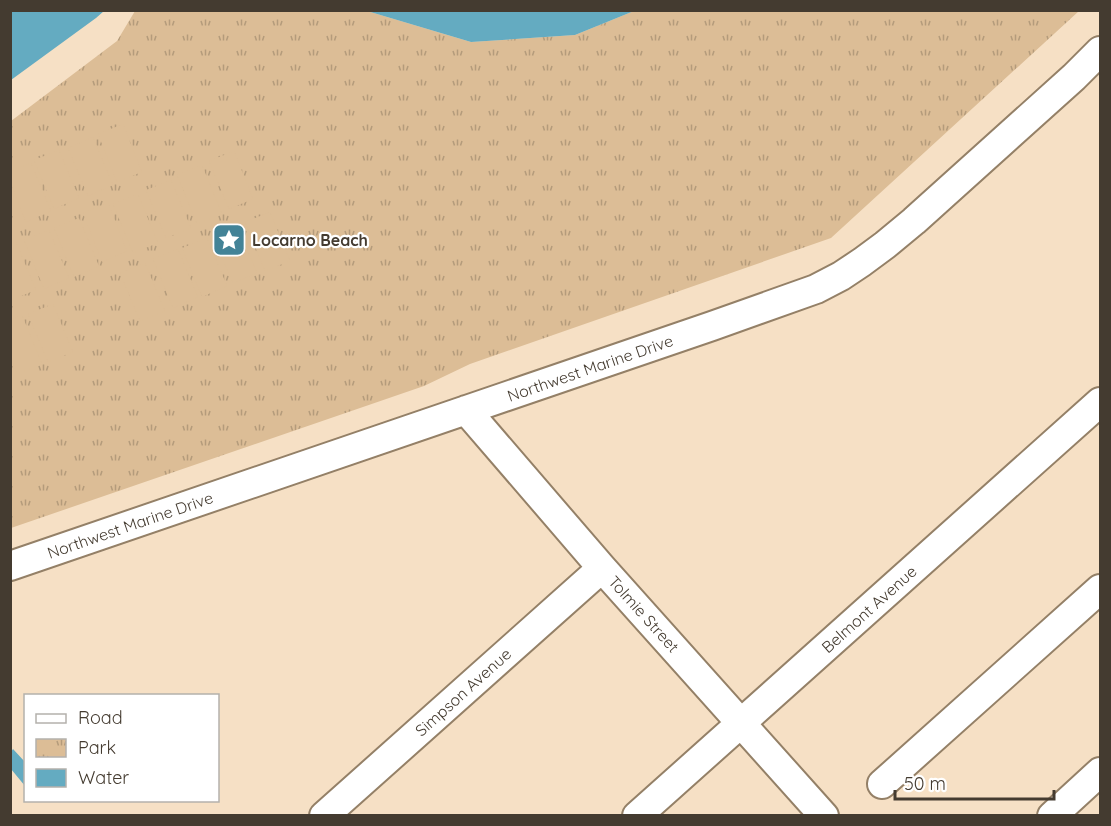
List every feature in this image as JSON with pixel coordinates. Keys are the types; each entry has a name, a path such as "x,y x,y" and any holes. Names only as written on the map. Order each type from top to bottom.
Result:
{"street":[{"name":"Northwest Marine Drive","path":"10,566 816,289 841,276 885,245 1097,61"},
{"name":"Belmont Avenue","path":"638,815 1101,402"},
{"name":"Tolmie Street","path":"466,410 602,568 824,816"},
{"name":"Simpson Avenue","path":"324,816 602,568"},
{"path":"882,784 1101,589"},
{"path":"1052,816 1101,772"}],"green space":[{"path":"135,11 367,11 471,42 575,35 634,11 1079,11 831,238 470,364 424,386 11,528 11,121 117,41"},
{"path":"123,124 142,172 117,182 98,134"},
{"path":"93,137 113,185 88,196 68,148"},
{"path":"59,150 79,198 54,209 34,160"},
{"path":"234,151 253,199 229,209 209,161"},
{"path":"31,163 51,211 26,222 11,184 11,171"},
{"path":"202,165 222,214 197,224 177,175"},
{"path":"171,180 191,228 166,238 146,190"},
{"path":"138,194 158,243 133,253 113,204"},
{"path":"108,203 127,251 102,262 83,213"},
{"path":"270,212 290,261 265,271 245,222"},
{"path":"79,218 99,266 74,277 54,228"},
{"path":"237,224 257,273 233,283 212,235"},
{"path":"49,230 69,278 44,289 24,240"},
{"path":"207,238 227,286 202,297 182,248"},
{"path":"16,242 36,290 11,300 11,244"},
{"path":"178,249 198,297 173,308 153,259"},
{"path":"145,263 165,311 140,321 120,273"},
{"path":"53,304 73,352 48,362 28,314"},
{"path":"22,315 42,364 17,374 11,358 11,320"}],"water":[{"path":"11,10 104,10 104,11 11,80"},
{"path":"634,10 575,35 471,42 367,11"},
{"path":"13,749 24,761 24,785 11,769"}],"place":[{"name":"Locarno Beach","path":"229,240"}]}
